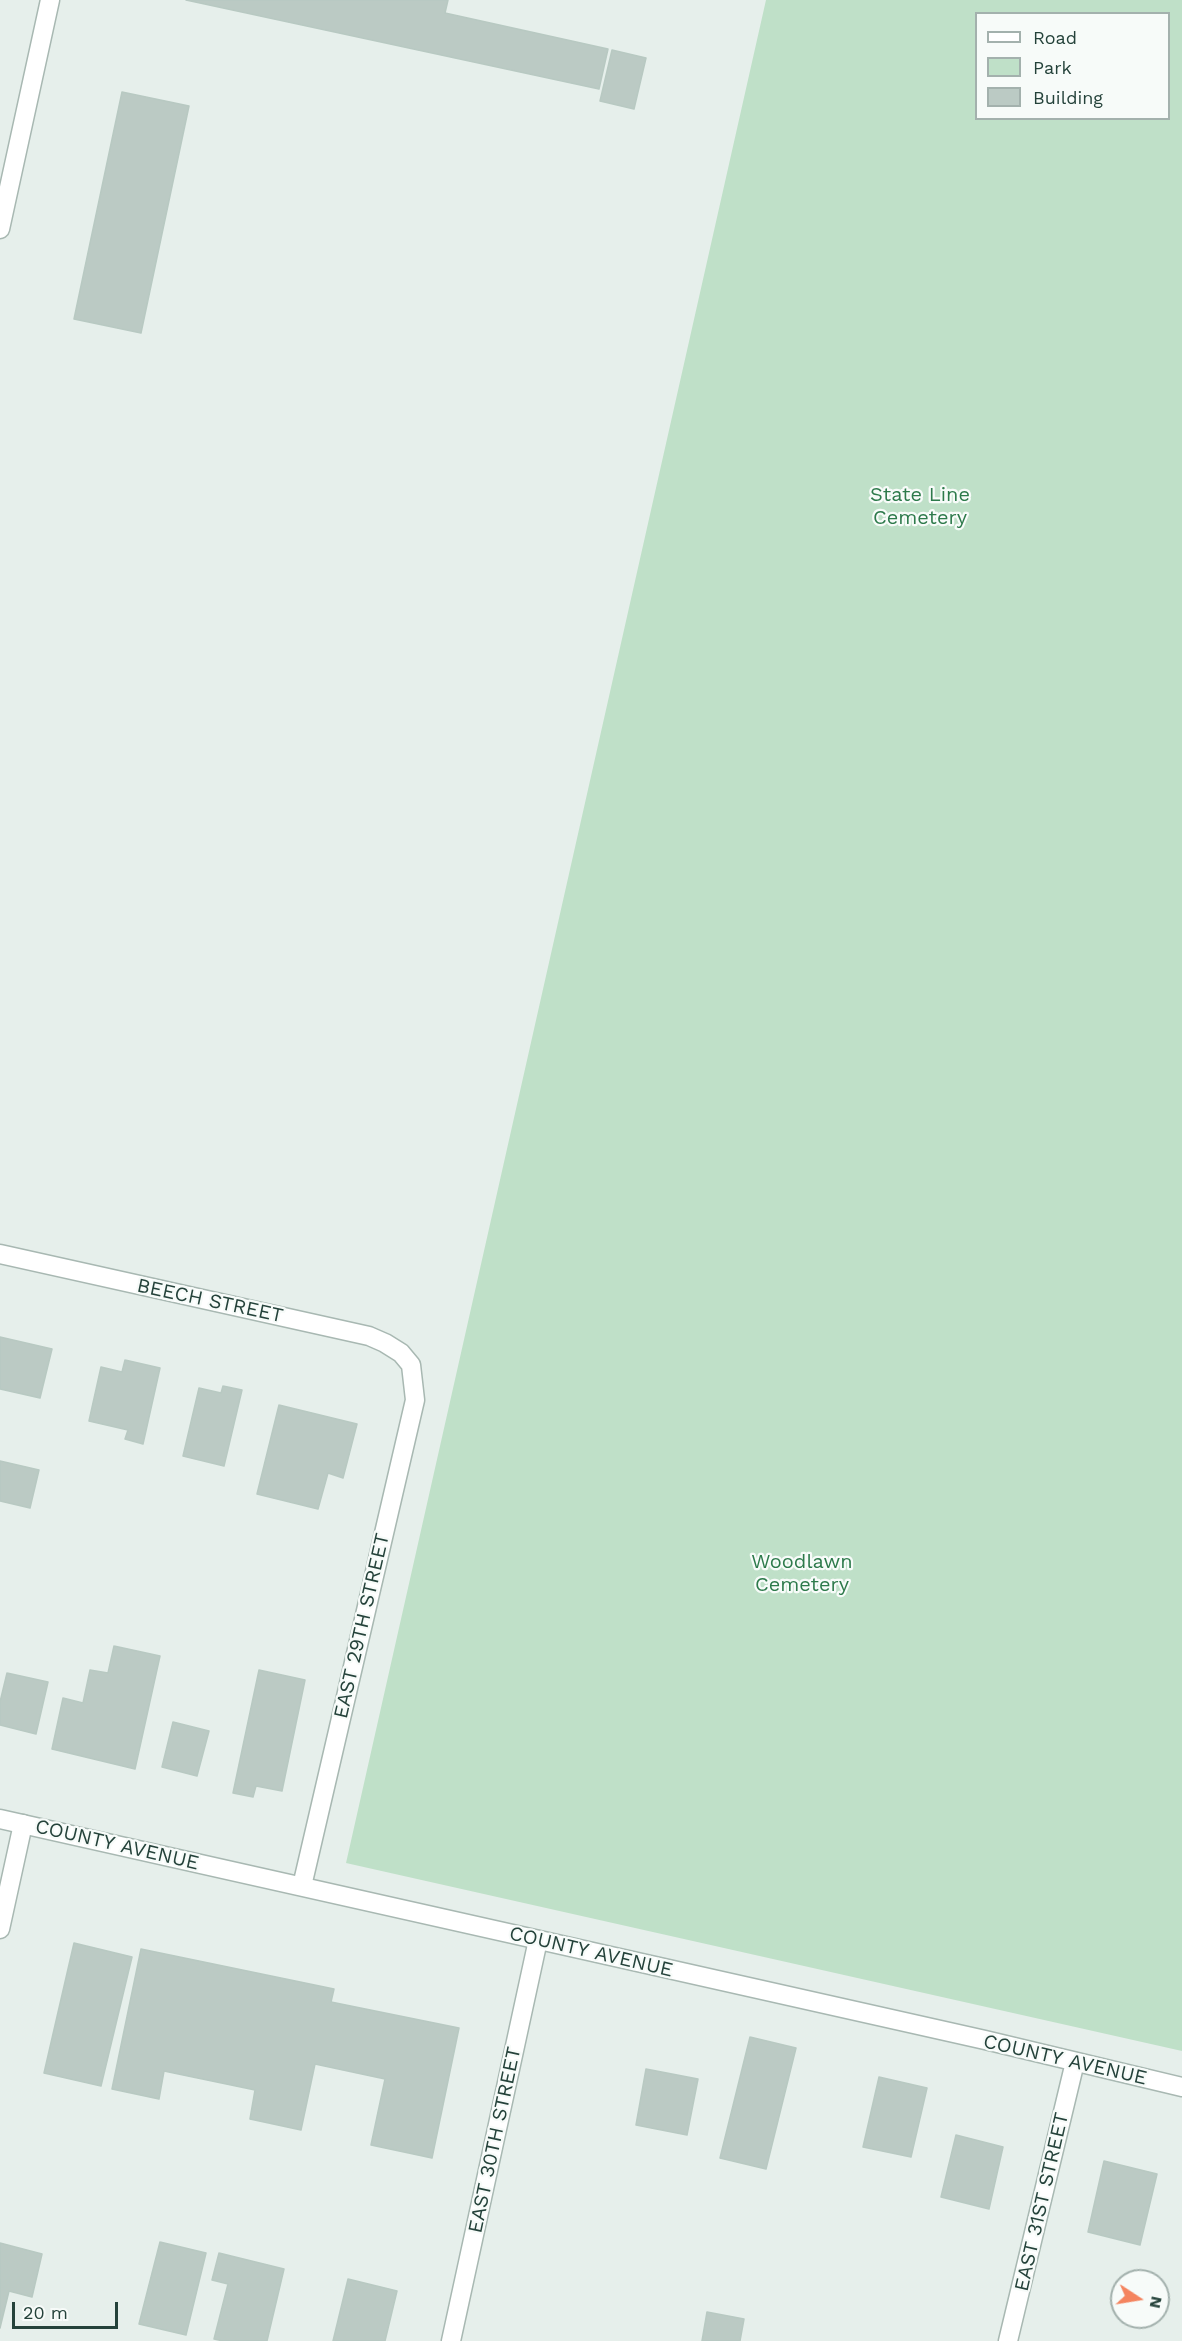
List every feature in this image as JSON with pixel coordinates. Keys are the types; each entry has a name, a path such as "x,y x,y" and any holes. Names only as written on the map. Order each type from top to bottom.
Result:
{"street":[{"path":"0,229 50,0"},
{"name":"BEECH STREET","path":"0,1254 369,1336 401,1353 411,1365"},
{"name":"EAST 29TH STREET","path":"302,1886 415,1400 411,1365"},
{"name":"COUNTY AVENUE","path":"0,1819 1182,2087"},
{"path":"0,1929 23,1824"},
{"name":"EAST 30TH STREET","path":"451,2341 538,1940"},
{"name":"EAST 31ST STREET","path":"1008,2341 1075,2062"}],"green space":[{"name":"Woodlawn Cemetery","path":"766,0 1182,0 1182,2051 346,1863"}],"building":[{"path":"186,0 448,0 445,13 608,49 599,89"},
{"path":"612,50 646,58 634,109 600,101"},
{"path":"122,92 189,106 141,333 74,319"},
{"path":"0,1337 52,1349 40,1398 0,1389"},
{"path":"125,1360 160,1368 143,1444 125,1439 128,1430 89,1421 101,1367 122,1372"},
{"path":"223,1386 242,1390 224,1466 183,1456 199,1388 221,1393"},
{"path":"279,1405 357,1424 343,1478 328,1473 318,1509 257,1494"},
{"path":"0,1461 39,1470 30,1508 0,1501"},
{"path":"114,1646 160,1656 135,1769 52,1749 63,1698 83,1703 90,1670 108,1673"},
{"path":"259,1670 305,1680 282,1791 256,1786 253,1797 233,1793"},
{"path":"7,1673 48,1682 36,1734 0,1725 0,1702"},
{"path":"173,1722 209,1731 197,1776 162,1767"},
{"path":"74,1943 132,1957 101,2086 44,2073"},
{"path":"141,1949 334,1989 331,2002 459,2028 432,2158 371,2145 385,2079 315,2064 301,2130 250,2119 255,2090 164,2071 159,2099 112,2089"},
{"path":"750,2037 796,2048 766,2169 720,2158"},
{"path":"646,2069 698,2079 687,2135 636,2125"},
{"path":"879,2077 927,2088 911,2157 863,2147"},
{"path":"956,2135 1003,2147 989,2209 941,2197"},
{"path":"1104,2161 1157,2174 1140,2245 1088,2232"},
{"path":"160,2242 206,2253 186,2335 139,2324"},
{"path":"0,2243 42,2254 32,2297 9,2291 0,2328"},
{"path":"219,2253 284,2269 267,2341 214,2339 228,2284 212,2280"},
{"path":"348,2279 397,2291 385,2341 333,2341"},
{"path":"707,2312 744,2319 740,2341 702,2341"}],"park label":[{"name":"State Line Cemetery","path":"920,506"}]}
